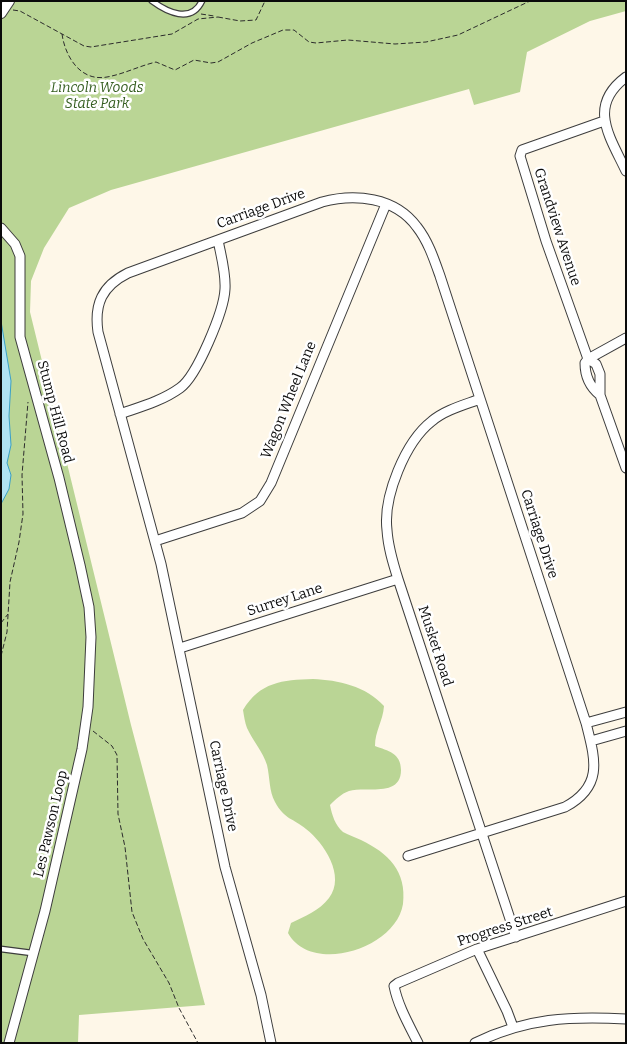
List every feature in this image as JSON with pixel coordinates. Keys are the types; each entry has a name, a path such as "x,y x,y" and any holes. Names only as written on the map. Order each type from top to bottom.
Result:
{"street":[{"path":"626,77 617,84 604,108 604,121 626,171"},
{"name":"Grandview Avenue","path":"604,121 532,146 520,153 540,225 588,359 596,364 600,374 600,395 626,468"},
{"name":"Carriage Drive","path":"271,1043 268,1021 225,867 180,648 155,541 96,320 96,310 103,291 110,284 128,273 337,198 357,197 386,204 410,218 425,239 440,276 586,723 594,756 594,774 588,788 582,796 565,807 408,856"},
{"name":"Wagon Wheel Lane","path":"155,541 233,517 260,501 271,483 386,204"},
{"name":"Stump Hill Road","path":"1,228 15,244 20,256 20,337 59,478 89,607"},
{"path":"120,414 170,395 186,383 193,374 218,318 225,294 225,281 218,240"},
{"path":"588,359 626,338"},
{"name":"Grandview Avenue","path":"588,359 585,362 586,375 592,387 600,395"},
{"name":"Musket Road","path":"480,399 439,416 421,431 410,446 388,504 386,530 398,579 516,937"},
{"name":"Surrey Lane","path":"180,648 398,579"},
{"name":"Les Pawson Loop","path":"9,1043 45,911 72,796 86,723 90,661 89,607"},
{"path":"586,723 626,712"},
{"path":"591,741 626,731"},
{"name":"Progress Street","path":"418,1043 403,1014 394,986 477,949 626,901"},
{"path":"477,949 508,1011 512,1027"},
{"path":"475,1043 512,1027 556,1018 594,1017 626,1019"}],"lane":[{"path":"152,1 170,14 180,15 193,12 202,1"},
{"path":"1,949 32,953"}],"path":[{"path":"193,12 240,21 256,20 265,1"},
{"path":"62,34 68,55 76,68 90,76 106,78 156,62 175,70 194,60 211,63 284,30 294,30 310,42 316,43 348,40 396,44 426,42 458,35 530,1"},
{"path":"5,8 20,11 84,46 97,47 172,34 198,19 218,17"},
{"path":"1,656 8,614 10,582 20,542 23,514 22,475 29,395"},
{"path":"1,624 8,614"},
{"path":"86,723 96,736 112,746 117,755 118,814 125,847 132,912 143,939 170,983 179,1008 198,1043"}],"green space":[{"name":"Lincoln Woods State Park","path":"1,1 626,1 626,11 590,21 527,52 520,92 474,105 469,89 111,190 69,208 44,248 31,281 30,312 131,725 205,1005 79,1015 78,1043 1,1043"},
{"path":"313,679 351,685 369,693 384,706 375,746 389,751 396,756 401,770 399,779 389,788 349,791 341,795 330,805 334,820 343,832 371,845 394,864 402,882 403,892 403,904 397,920 385,933 370,944 352,951 333,954 315,953 299,946 288,933 291,923 316,910 329,898 334,889 334,870 331,860 320,843 301,825 286,816 275,802 267,765 247,728 243,710 257,693 273,684 291,680"}],"water":[{"path":"1,321 11,381 9,416 11,445 7,463 11,475 9,489 1,504"}]}
